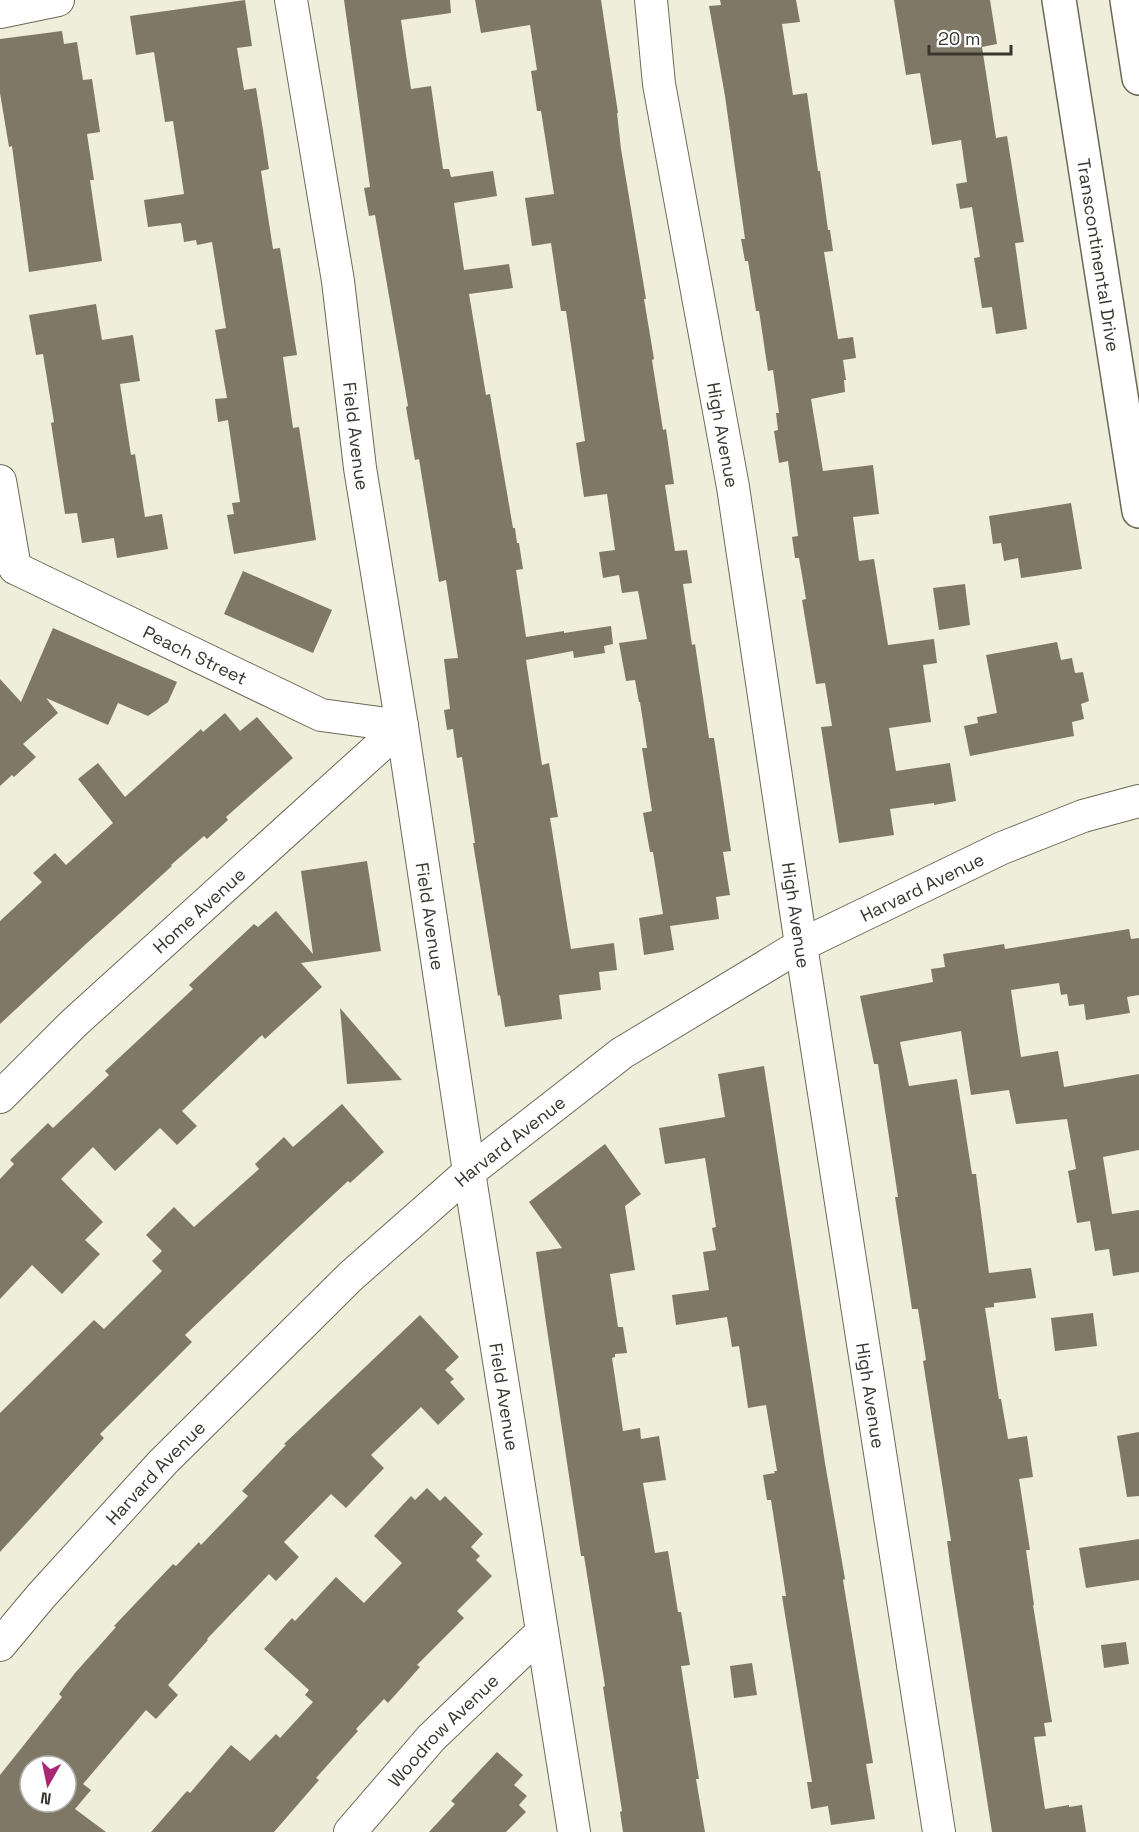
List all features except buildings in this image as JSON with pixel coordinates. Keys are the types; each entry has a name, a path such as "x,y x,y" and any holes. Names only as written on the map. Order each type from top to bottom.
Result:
{"street":[{"path":"0,12 58,0"},
{"name":"Field Avenue","path":"291,0 338,281 360,468 574,1832"},
{"name":"High Avenue","path":"651,0 659,84 733,487 801,945 939,1832"},
{"name":"Transcontinental Drive","path":"1059,0 1139,511"},
{"path":"1127,0 1139,78"},
{"path":"0,481 7,575"},
{"name":"Peach Street","path":"7,575 321,715 402,726"},
{"name":"Home Avenue","path":"0,1097 74,1023 402,726"},
{"name":"Harvard Avenue","path":"0,1645 41,1596 163,1462 351,1276 469,1172 622,1053 801,945 1002,848 1083,816 1139,801"},
{"name":"Woodrow Avenue","path":"350,1832 431,1738 542,1632"}]}
